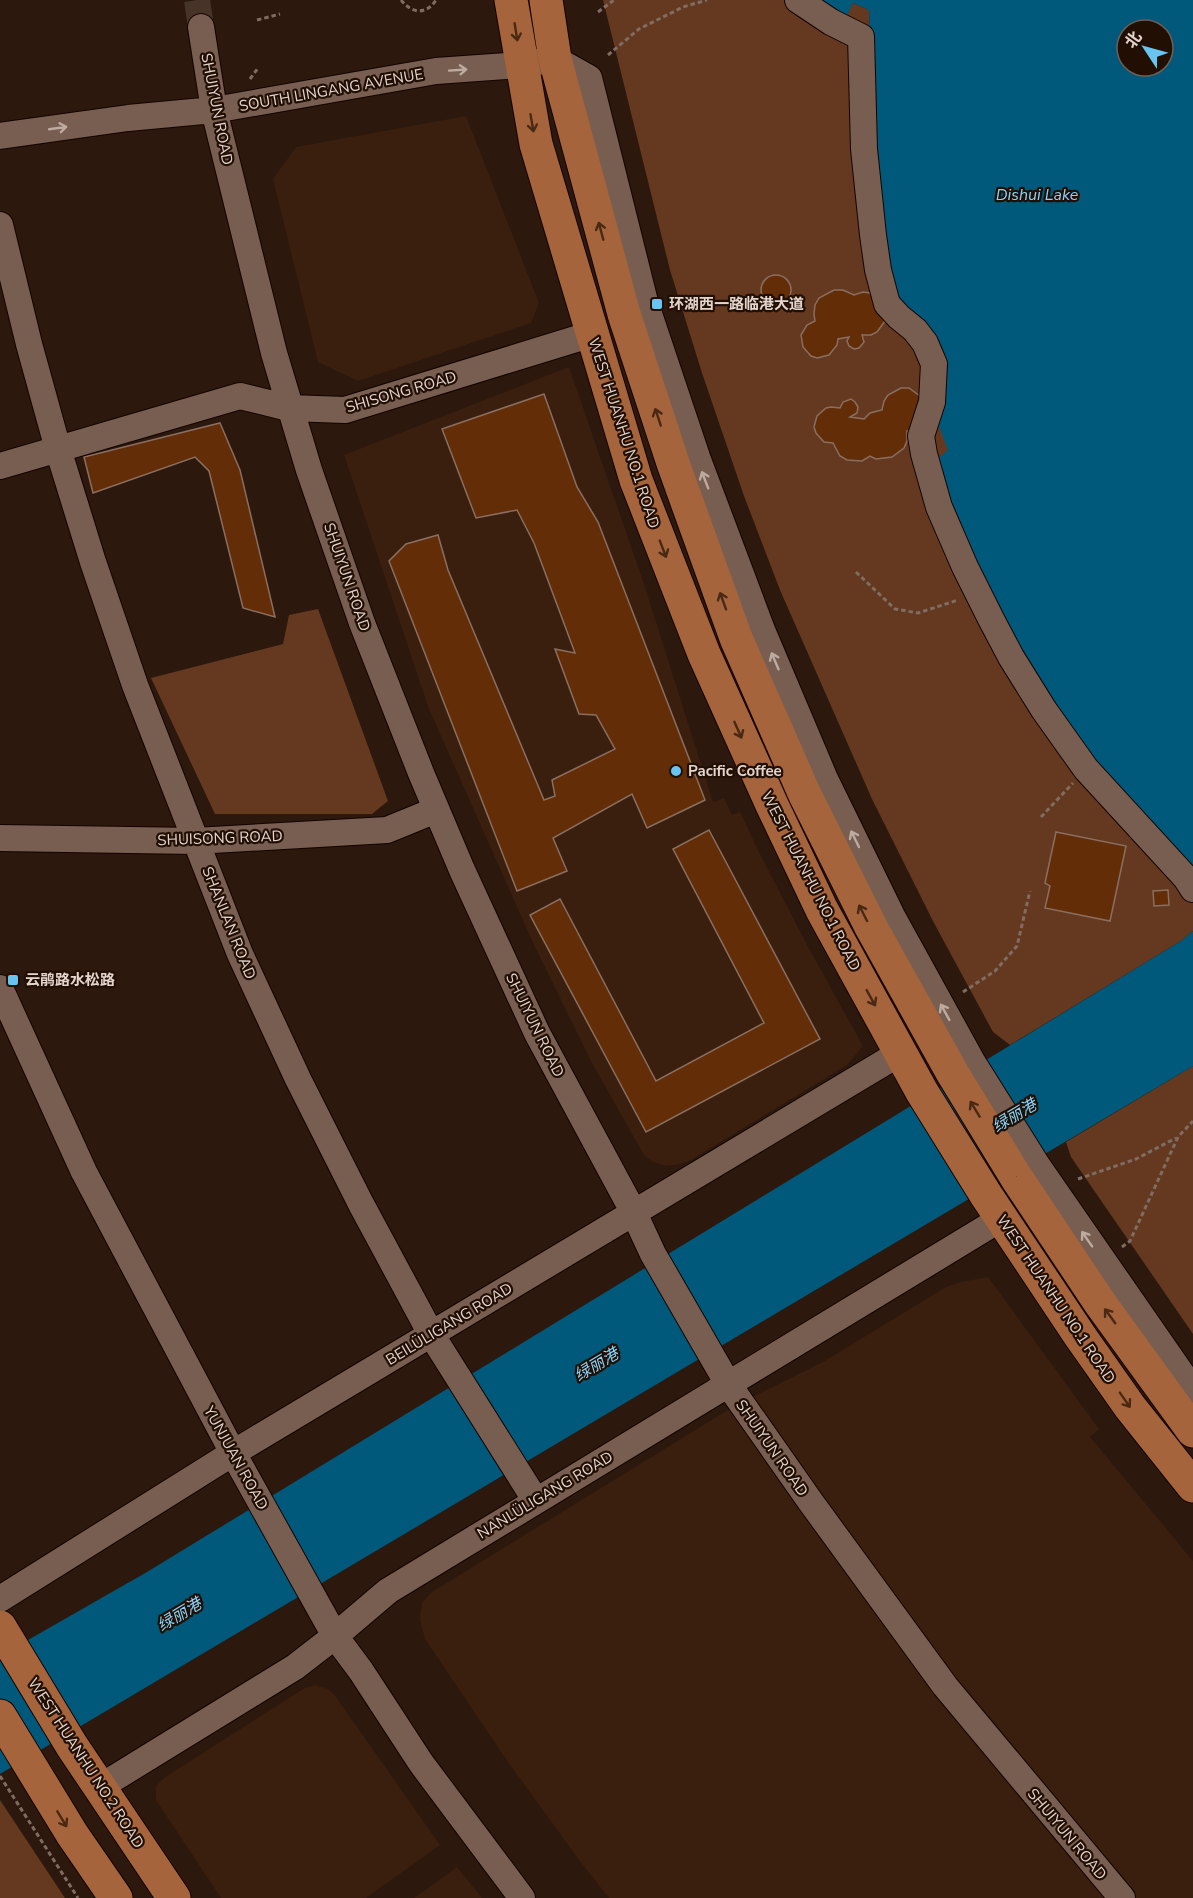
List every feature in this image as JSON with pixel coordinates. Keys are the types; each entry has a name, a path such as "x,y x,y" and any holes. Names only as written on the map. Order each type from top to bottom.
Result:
{"main road":[{"name":"WEST HUANHU NO.1 ROAD","path":"511,0 536,144 636,480 704,654 772,805 822,910 922,1092 994,1206 1130,1407 1193,1486"},
{"path":"546,0 555,59 624,315 674,466 736,638 804,795 871,927 1026,1171 1100,1303 1193,1431"},
{"name":"WEST HUANHU NO.2 ROAD","path":"6,1636 72,1746 174,1898"},
{"path":"0,1716 19,1778 72,1834 116,1898"}],"street":[{"path":"798,0 831,22 861,37 864,149 878,270 887,304 915,330 925,343 934,363 932,402 921,436 939,507 978,593 1017,666 1044,710 1086,769 1186,878 1193,889"},
{"name":"SHUIYUN ROAD","path":"201,27 214,110 273,353 289,408 363,623 436,810 537,1033 634,1213 653,1254 728,1384 945,1686 1122,1898"},
{"name":"SOUTH LINGANG AVENUE","path":"0,136 128,118 214,110 436,71 521,65 555,59"},
{"name":"SHANLAN ROAD","path":"0,225 29,344 93,562 131,674 240,954 297,1079 431,1334 536,1501"},
{"name":"SHISONG ROAD","path":"0,466 240,396 289,408 345,410 592,334"},
{"name":"SHUISONG ROAD","path":"0,838 195,841 387,830 436,810"},
{"name":"YUNJUAN ROAD","path":"0,988 84,1172 233,1453 316,1602 336,1636 421,1763 522,1898"},
{"name":"BEILÜLIGANG ROAD","path":"0,1599 233,1453 900,1053"},
{"path":"1026,1171 1193,1390"},
{"name":"NANLÜLIGANG ROAD","path":"99,1787 295,1667 336,1636 388,1591 728,1384 994,1206"}],"path":[{"path":"401,0 418,12 426,10 436,0"},
{"path":"598,12 614,0"},
{"path":"609,55 639,29 690,2 706,0"},
{"path":"257,20 280,14"},
{"path":"250,79 258,68"},
{"path":"856,572 895,609 918,613 978,593"},
{"path":"1041,817 1086,769"},
{"path":"963,992 995,971 1017,946 1030,891"},
{"path":"1122,1246 1130,1241 1178,1137 1193,1120"},
{"path":"1078,1179 1136,1159 1178,1137"},
{"path":"0,1776 19,1778 78,1898"}],"shaded area":[{"path":"603,0 814,0 853,3 869,10 875,160 925,323 943,359 945,388 943,399 1193,873 1193,931 1181,941 1010,1045 993,1032 934,923 872,799 780,590 744,496 670,270"},
{"path":"466,116 539,303 531,323 358,381 318,362 273,179 296,147"},
{"path":"569,367 644,584 713,802 724,798 732,815 740,812 806,943 863,1046 847,1065 691,1160 666,1166 653,1162 644,1155 592,1063 534,945 429,709 344,455"},
{"path":"318,609 388,801 372,814 215,814 151,678 283,644 289,615"},
{"path":"1193,1066 1193,1334 1071,1157 1066,1142"},
{"path":"988,1277 1099,1429 1090,1437 1193,1561 1193,1898 609,1898 506,1759 425,1639 420,1620 422,1603 432,1592 736,1405 823,1362 946,1287"},
{"path":"315,1685 328,1689 336,1697 440,1845 366,1898 221,1898 156,1800 156,1786 164,1778 303,1689"},
{"path":"0,1800 65,1898 0,1898"},
{"path":"457,1867 482,1898 414,1898"}],"water":[{"name":"Dishui Lake","path":"814,0 1193,0 1193,873 1093,764 1053,708 965,544 935,461 948,450 935,416 943,399 946,383 945,366 938,340 925,323 896,301 889,268 875,160 869,10 853,3 845,20"},
{"name":"绿丽港","path":"1193,931 1193,1066 0,1774 0,1656 147,1572 1181,941"}],"building":[{"path":"776,275 787,279 791,290 787,301 776,305 765,301 761,290 765,279"},
{"path":"834,290 843,290 854,295 863,292 877,296 885,321 877,332 862,335 864,342 859,348 854,349 849,346 847,341 849,337 838,339 837,345 829,355 817,358 811,356 803,347 801,335 807,325 815,321 815,305 819,298"},
{"path":"901,388 909,388 921,397 910,431 907,431 904,448 892,457 876,459 870,456 862,461 847,460 840,456 833,443 824,442 816,433 814,427 817,416 826,408 840,408 843,402 851,399 858,407 857,413 850,417 864,419 870,413 882,410 888,395"},
{"path":"544,394 577,487 598,522 705,800 647,828 632,794 553,838 567,871 517,891 389,561 406,544 438,535 448,570 544,800 555,796 552,780 615,749 596,715 579,714 555,649 575,653 534,543 517,510 476,518 442,429"},
{"path":"220,423 240,470 275,617 243,608 209,471 195,457 93,493 84,457"},
{"path":"709,830 820,1039 646,1132 530,915 560,899 656,1081 764,1023 673,849"},
{"path":"1056,832 1126,846 1110,921 1045,908 1050,886 1045,883"},
{"path":"1168,890 1169,905 1154,906 1153,891"}],"tunnel":[{"path":"197,0 201,27"}],"place":[{"name":"环湖西一路临港大道","path":"657,304"},
{"name":"Pacific Coffee","path":"676,771"},
{"name":"云鹃路水松路","path":"13,980"}]}
